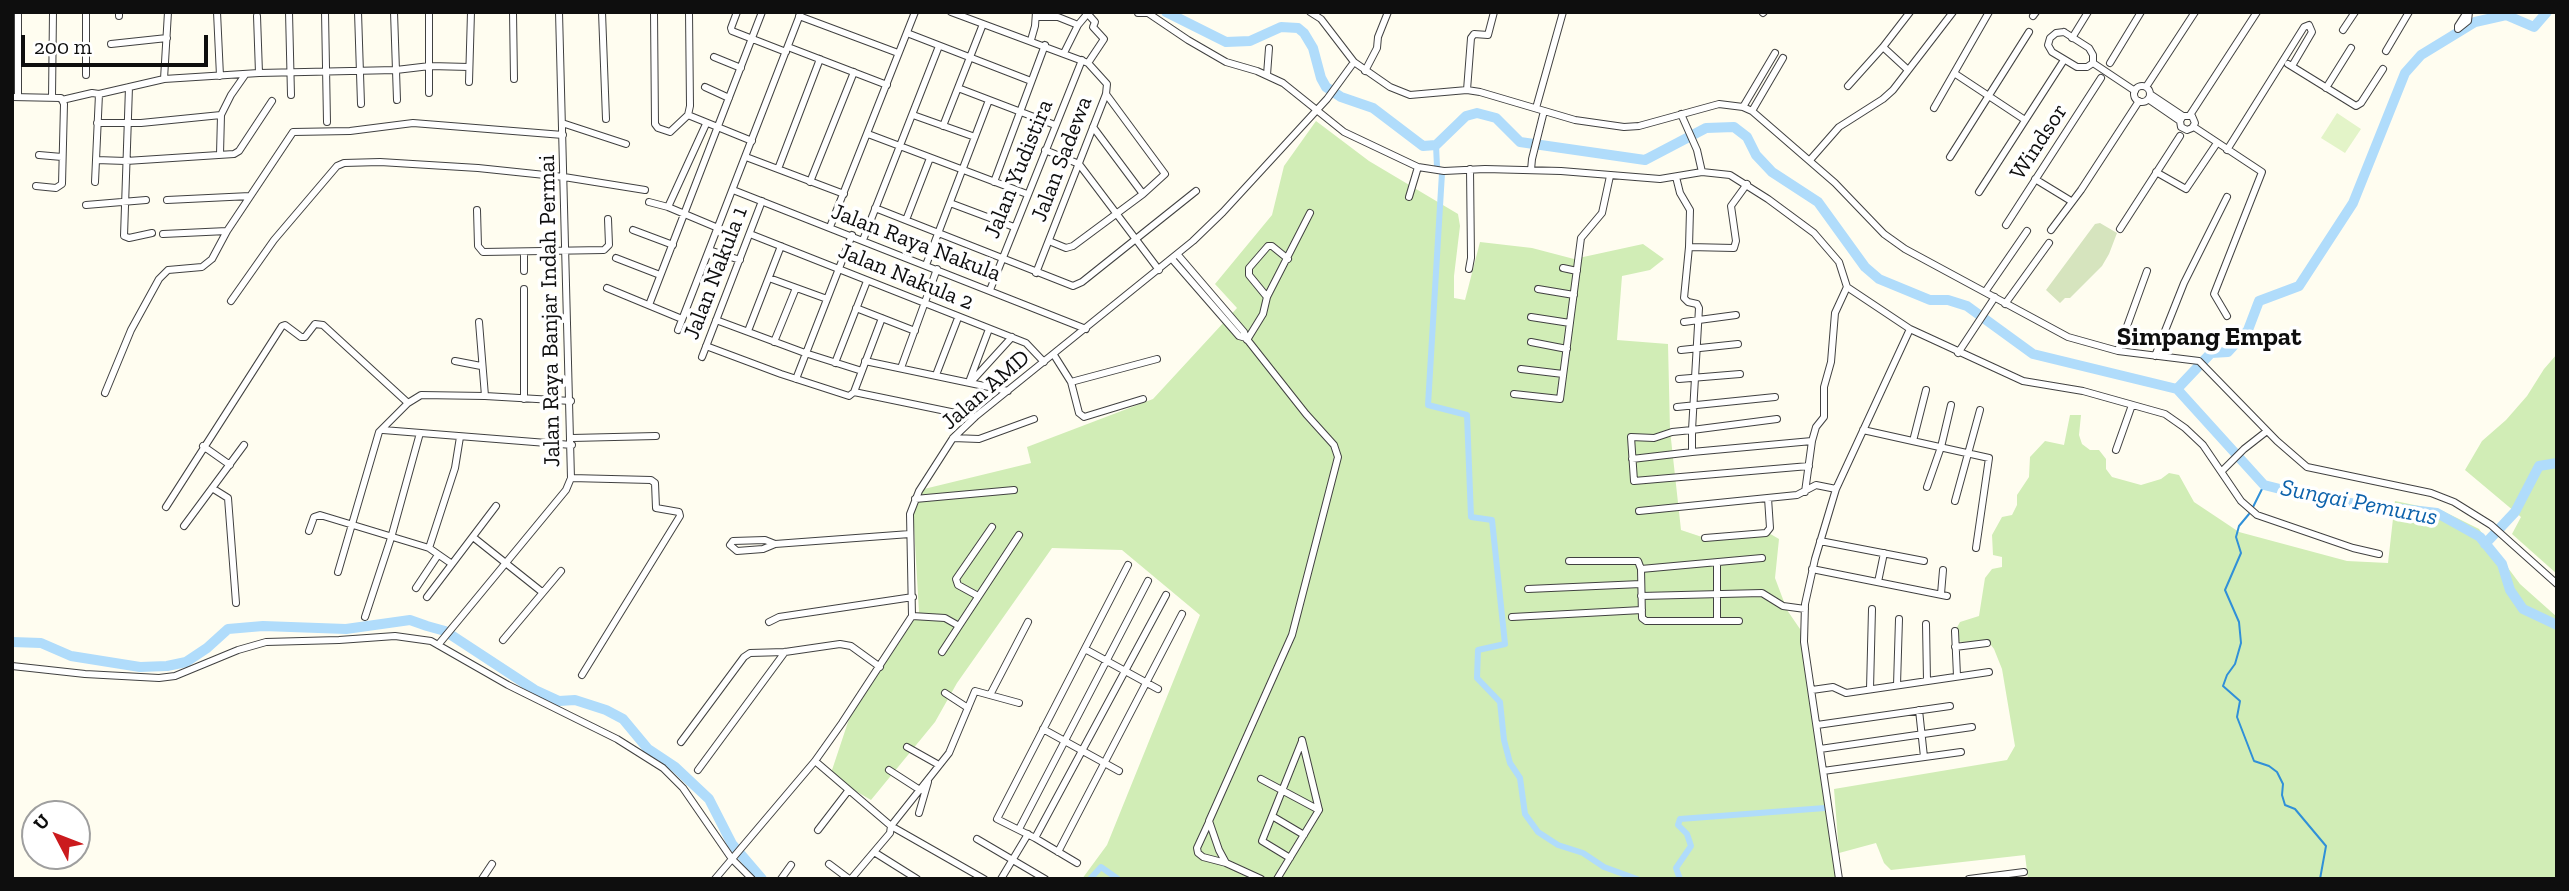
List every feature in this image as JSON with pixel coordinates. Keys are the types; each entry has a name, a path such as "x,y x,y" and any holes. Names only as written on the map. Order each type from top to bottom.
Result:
{"street":[{"path":"18,12 15,97 52,97 62,100 164,79 260,73 396,70 430,66 469,68"},
{"path":"52,97 53,12"},
{"path":"86,12 86,75"},
{"path":"164,79 168,12"},
{"path":"216,12 220,76"},
{"path":"289,12 291,95"},
{"path":"325,12 327,122"},
{"path":"358,12 361,104"},
{"path":"394,12 397,100"},
{"path":"429,12 429,93"},
{"path":"469,82 471,12"},
{"path":"513,12 514,79"},
{"name":"Jalan Raya Banjar Indah Permai","path":"441,643 566,490 572,478 559,12"},
{"path":"602,12 606,119"},
{"path":"654,12 655,124 658,128 670,132 688,115 691,68 689,12"},
{"path":"737,12 731,29 887,85"},
{"path":"649,305 762,12"},
{"path":"830,228 915,12"},
{"path":"951,12 1085,61"},
{"path":"1310,12 1323,16 1354,62 1390,87 1410,95 1467,90 1575,120 1624,127 1639,126 1719,104 1752,111 1851,198 1884,234 1922,259 2068,337 2118,351 2202,363 2267,431 2306,467 2431,494 2469,510 2491,525 2557,584"},
{"path":"1365,71 1377,48 1378,37 1388,12"},
{"path":"1467,90 1471,38 1474,34 1488,35 1493,12"},
{"path":"1536,108 1563,12"},
{"path":"1848,86 1910,12"},
{"path":"1934,108 1989,12"},
{"path":"2073,38 2088,12"},
{"path":"2110,63 2141,12"},
{"path":"2051,230 2081,190 2139,101 2148,94 2195,12"},
{"path":"2194,127 2183,129 2184,117 2257,12"},
{"path":"2343,30 2354,12"},
{"path":"2386,51 2409,12"},
{"path":"1064,52 1078,25 1088,13"},
{"name":"Jalan Yudistira","path":"990,290 1055,125 1085,61 1104,39 1093,27 1095,22 1088,13"},
{"path":"1138,13 1153,15 1198,47 1226,62 1283,83 1349,135 1418,167 1440,170 1531,170 1660,179 1702,172 1723,173 1768,198 1822,241 1843,269 1847,287 1835,313 1832,327 1831,362 1824,387 1824,417 1816,427 1812,441 1805,492"},
{"path":"1810,160 1839,127 1893,90 1952,13"},
{"path":"678,330 800,14 898,53"},
{"path":"1031,40 1037,15 1058,17 1078,25"},
{"path":"257,16 260,73"},
{"path":"943,126 983,24"},
{"path":"2227,150 2304,27 2309,25 2312,32 2292,66"},
{"path":"1950,157 2029,32"},
{"path":"2060,32 2073,38 2089,48 2093,63 2082,68 2064,60 2052,52 2048,42 2052,35 2060,32"},
{"path":"907,33 1031,81"},
{"path":"111,44 167,38"},
{"path":"863,240 939,46"},
{"path":"993,182 1045,46"},
{"path":"1883,47 1908,69"},
{"path":"1267,75 1269,48"},
{"path":"2326,88 2351,48"},
{"path":"1743,107 1775,53"},
{"path":"714,57 741,68"},
{"path":"1752,111 1783,58"},
{"path":"778,169 820,59"},
{"path":"1979,192 2064,60"},
{"name":"Jalan Sadewa","path":"1037,273 1106,94 1107,81 1085,61"},
{"path":"2284,61 2358,105 2383,69"},
{"name":"Jalan AMD","path":"715,879 814,761 912,616 909,519 915,499 953,438 975,417 1160,270 1223,212 1327,99 1354,62"},
{"path":"2093,63 2135,91"},
{"path":"810,182 854,72"},
{"path":"1954,73 2025,120"},
{"path":"220,154 221,115 231,95 246,75"},
{"name":"Windsor","path":"2006,225 2101,78"},
{"path":"2135,91 2141,86 2148,94 2184,117 2195,120 2194,127"},
{"path":"129,87 125,237 152,233"},
{"path":"705,87 730,98"},
{"path":"958,88 1055,125"},
{"path":"2135,91 2139,101"},
{"path":"95,182 99,94"},
{"path":"1049,241 1070,247 1143,194 1165,174 1106,94"},
{"path":"36,186 61,186 62,100"},
{"path":"926,265 989,100"},
{"path":"96,160 126,161 234,154 239,151 272,101"},
{"path":"1531,170 1544,111"},
{"path":"1681,114 1693,139 1702,172"},
{"path":"97,123 221,115"},
{"path":"688,115 752,141"},
{"path":"913,115 975,137"},
{"path":"105,393 131,330 159,279 168,270 202,267 206,264 290,135 298,131 350,131 413,123 563,135"},
{"path":"562,123 626,144"},
{"path":"668,207 706,124"},
{"path":"1093,127 1143,194"},
{"path":"2194,127 2262,172 2214,294 2227,316"},
{"path":"868,134 1027,194"},
{"path":"2120,229 2179,136"},
{"path":"2156,172 2186,189 2217,143"},
{"path":"1045,150 1079,164 1160,270"},
{"path":"39,155 62,156"},
{"path":"746,157 844,194"},
{"path":"906,220 930,158"},
{"path":"231,301 274,240 340,164 426,164 564,177 645,190"},
{"path":"1409,197 1418,167"},
{"path":"1469,269 1470,169"},
{"path":"1514,394 1560,399 1581,237 1602,214 1610,176"},
{"path":"1676,177 1680,193 1690,210 1684,298 1698,305 1692,452"},
{"path":"2035,179 2071,201"},
{"path":"1689,247 1734,248 1736,241 1731,206 1747,184"},
{"name":"Jalan Raya Nakula","path":"733,190 1086,329"},
{"path":"875,208 1067,285 1077,285 1196,191"},
{"path":"167,200 250,195"},
{"path":"2155,356 2184,283 2227,197"},
{"path":"86,205 146,201"},
{"name":"Jalan Nakula 1","path":"702,357 762,201"},
{"path":"649,202 718,228"},
{"path":"950,203 1014,227"},
{"path":"477,210 480,250 604,250 610,245 608,219"},
{"path":"1247,339 1263,314 1267,297 1310,213"},
{"path":"633,230 673,245"},
{"path":"163,234 228,231"},
{"path":"1985,292 2027,231"},
{"name":"Jalan Nakula 2","path":"750,233 1012,337 1030,346 1044,362"},
{"path":"796,379 852,235"},
{"path":"2005,304 2049,243"},
{"path":"748,331 781,246"},
{"path":"1267,297 1250,275 1249,268 1268,246 1272,246 1288,259"},
{"path":"709,250 740,260"},
{"path":"524,252 524,271"},
{"path":"1175,257 1244,332 1306,414 1334,445 1337,462 1292,635 1197,848 1203,857 1226,863 1261,879"},
{"path":"616,258 660,275"},
{"path":"1563,268 1577,271"},
{"path":"901,368 937,269"},
{"path":"2118,351 2147,271"},
{"path":"769,278 827,299"},
{"path":"835,363 867,281"},
{"path":"1847,287 1910,329 2023,381 2083,391 2154,410 2177,422 2203,445 2250,510 2261,517 2379,554"},
{"path":"607,288 682,319"},
{"path":"774,342 796,288"},
{"path":"524,289 524,400"},
{"path":"1538,289 1574,295"},
{"path":"1958,353 1995,297"},
{"path":"856,308 915,331"},
{"path":"1684,322 1736,315"},
{"path":"936,375 958,317"},
{"path":"1531,317 1570,323"},
{"path":"706,346 849,396 854,392 882,318"},
{"path":"716,320 805,354 862,371"},
{"path":"479,322 485,396"},
{"path":"166,508 282,326 285,325 304,337 315,324 323,325 408,404"},
{"path":"970,382 989,329"},
{"path":"1839,879 1804,642 1805,609 1812,569 1836,489 1910,329"},
{"path":"970,382 1012,337"},
{"path":"1531,342 1567,349"},
{"path":"1681,350 1738,344"},
{"path":"1054,355 1071,382 1079,413 1084,417 1143,399"},
{"path":"1071,382 1157,359"},
{"path":"455,360 481,366"},
{"path":"866,361 1008,391"},
{"path":"1521,369 1563,374"},
{"path":"1679,379 1740,374"},
{"path":"1913,441 1926,390"},
{"path":"854,392 975,417"},
{"path":"338,572 376,438 416,397 425,394 571,401"},
{"path":"1677,407 1775,397"},
{"path":"2116,450 2132,404"},
{"path":"1927,487 1941,447 1951,405"},
{"path":"1955,500 1980,411"},
{"path":"953,438 978,439 1034,419"},
{"path":"1777,419 1672,432 1654,438 1633,436 1633,479 1637,482 1808,466"},
{"path":"383,429 460,438 572,442 656,436"},
{"path":"1863,430 1984,455 1990,459 1976,548"},
{"path":"2222,471 2267,431"},
{"path":"365,617 391,538 420,433"},
{"path":"429,548 455,468 460,438"},
{"path":"1632,459 1812,441"},
{"path":"204,446 230,465"},
{"path":"184,526 244,446"},
{"path":"572,478 651,480 655,483 656,508 679,512 680,516 582,675"},
{"path":"1639,511 1768,498 1805,492 1821,485 1836,489"},
{"path":"212,488 228,498 236,603"},
{"path":"915,499 1014,490"},
{"path":"1705,538 1766,533 1770,528 1768,498"},
{"path":"427,597 496,506"},
{"path":"309,531 316,515 429,548 452,564"},
{"path":"978,596 958,585 956,579 992,527"},
{"path":"775,544 765,540 733,541 730,545 737,551 763,549 775,544 911,534"},
{"path":"942,652 1019,535"},
{"path":"473,537 542,592"},
{"path":"1820,541 1924,561"},
{"path":"1878,582 1884,553"},
{"path":"416,587 438,555"},
{"path":"1641,569 1762,558"},
{"path":"1569,561 1638,561 1641,569 1642,618 1648,621 1739,621"},
{"path":"1717,564 1717,621"},
{"path":"1077,863 1018,828 997,819 1128,565"},
{"path":"1812,569 1944,595 1943,570"},
{"path":"503,640 561,571"},
{"path":"1018,828 1148,581"},
{"path":"1528,589 1641,584"},
{"path":"1642,596 1762,593 1783,606 1805,609"},
{"path":"1001,879 1032,836 1082,751 1166,595"},
{"path":"769,622 779,617 913,597"},
{"path":"1870,689 1872,609"},
{"path":"1512,617 1642,610"},
{"path":"1058,852 1182,614"},
{"path":"912,616 945,618 959,626"},
{"path":"1898,685 1899,619"},
{"path":"990,695 1028,622"},
{"path":"1926,624 1927,681"},
{"path":"1955,631 1956,676"},
{"path":"12,666 159,678 175,676 265,642 395,636 441,643 519,691 617,739 663,768 683,788 752,879"},
{"path":"1955,647 1987,643"},
{"path":"681,742 746,654 785,652 840,644 851,646 880,667"},
{"path":"1085,649 1158,689"},
{"path":"698,770 785,652"},
{"path":"1812,690 1833,687 1846,693 1989,672"},
{"path":"829,864 850,879 874,852 890,833 891,826 949,753 975,691 1019,703"},
{"path":"946,693 968,708"},
{"path":"1817,725 1950,706"},
{"path":"1919,710 1924,757"},
{"path":"1820,749 1972,727"},
{"path":"1043,729 1119,771"},
{"path":"1277,879 1290,858 1304,835 1319,810 1302,740 1262,842 1290,858"},
{"path":"907,747 939,765"},
{"path":"1824,771 1961,752"},
{"path":"814,761 891,826 984,879"},
{"path":"889,770 920,790"},
{"path":"919,813 930,777"},
{"path":"1261,779 1319,810"},
{"path":"818,830 848,791"},
{"path":"1272,816 1304,835"},
{"path":"1209,821 1226,863"},
{"path":"977,839 1045,879"},
{"path":"874,852 917,879"},
{"path":"482,879 492,864"},
{"path":"781,879 792,865"},
{"path":"1969,879 2006,877 2024,872"}],"green space":[{"path":"2337,113 2361,129 2345,153 2321,138"},
{"path":"1316,121 1369,161 1458,214 1460,226 1454,298 1465,300 1480,242 1532,248 1574,259 1643,244 1664,259 1650,270 1622,276 1617,340 1668,344 1670,430 1681,530 1708,539 1767,532 1779,539 1775,578 1787,610 1800,629 1837,879 1082,879 1107,845 1200,615 1122,550 1052,548 957,683 935,722 871,800 830,776 849,719 919,612 913,509 924,489 1031,463 1027,447 1153,399 1237,308 1215,284 1272,215 1284,166"},
{"path":"2100,223 2117,233 2109,254 2102,266 2070,298 2065,298 2060,303 2046,290 2095,224"},
{"path":"2557,354 2557,574 2512,534 2521,517 2465,470 2482,441 2506,420 2527,396"},
{"path":"2070,415 2081,415 2079,435 2082,444 2090,450 2099,450 2106,459 2106,469 2112,477 2141,485 2161,479 2169,473 2179,475 2194,502 2239,532 2347,561 2388,563 2395,501 2443,511 2479,529 2520,584 2557,617 2557,879 2028,879 2025,855 1891,870 1884,863 1876,843 1839,853 1834,789 2007,760 2015,746 2002,669 1994,649 1988,641 1957,641 1955,631 1960,622 1979,616 1985,578 1992,569 2002,567 2002,557 1993,555 1992,535 2002,517 2012,515 2017,505 2017,495 2029,477 2030,457 2045,441 2064,445"}],"waterway":[{"name":"Sungai Pemurus","path":"1166,12 1226,42 1250,41 1281,27 1298,28 1313,48 1326,87 1341,97 1373,108 1423,146 1436,145 1466,116 1477,113 1496,118 1520,142 1645,160 1706,128 1734,127 1747,137 1756,155 1772,172 1818,202 1865,267 1879,279 1930,300 1948,300 1967,306 2033,354 2177,389 2264,485 2324,500 2437,513 2480,537 2502,564 2510,590 2523,609 2557,625"},
{"path":"2177,389 2211,353 2228,352 2248,330 2259,301 2299,286 2353,203 2405,73 2421,55 2475,22 2506,15 2534,27 2547,12"},
{"path":"1436,145 1437,167 1442,173 1428,405 1467,415 1471,517 1492,520 1505,644 1478,650 1477,678 1500,702 1504,740 1510,763 1520,778 1525,814 1538,832 1558,845 1583,853 1604,867 1637,879"},
{"path":"2485,544 2515,512 2539,466 2557,463"},
{"path":"2252,509 2264,485"},
{"path":"2249,514 2239,526 2236,537 2241,553 2225,590 2239,622 2241,643 2235,664 2223,686 2240,701 2237,717 2254,761 2277,772 2283,784 2285,805 2295,809 2326,846 2320,879"},
{"path":"12,642 41,643 71,656 140,667 186,662 228,629 263,626 346,629 410,620 445,631 535,690 559,701 575,700 606,710 623,719 648,749 675,767 709,799 732,844 762,879"},
{"path":"1680,879 1676,868 1691,846 1687,834 1678,825 1680,819 1825,808"},
{"path":"1090,879 1101,867 1118,879"}],"district":[{"name":"Simpang Empat","path":"2209,338"}]}
